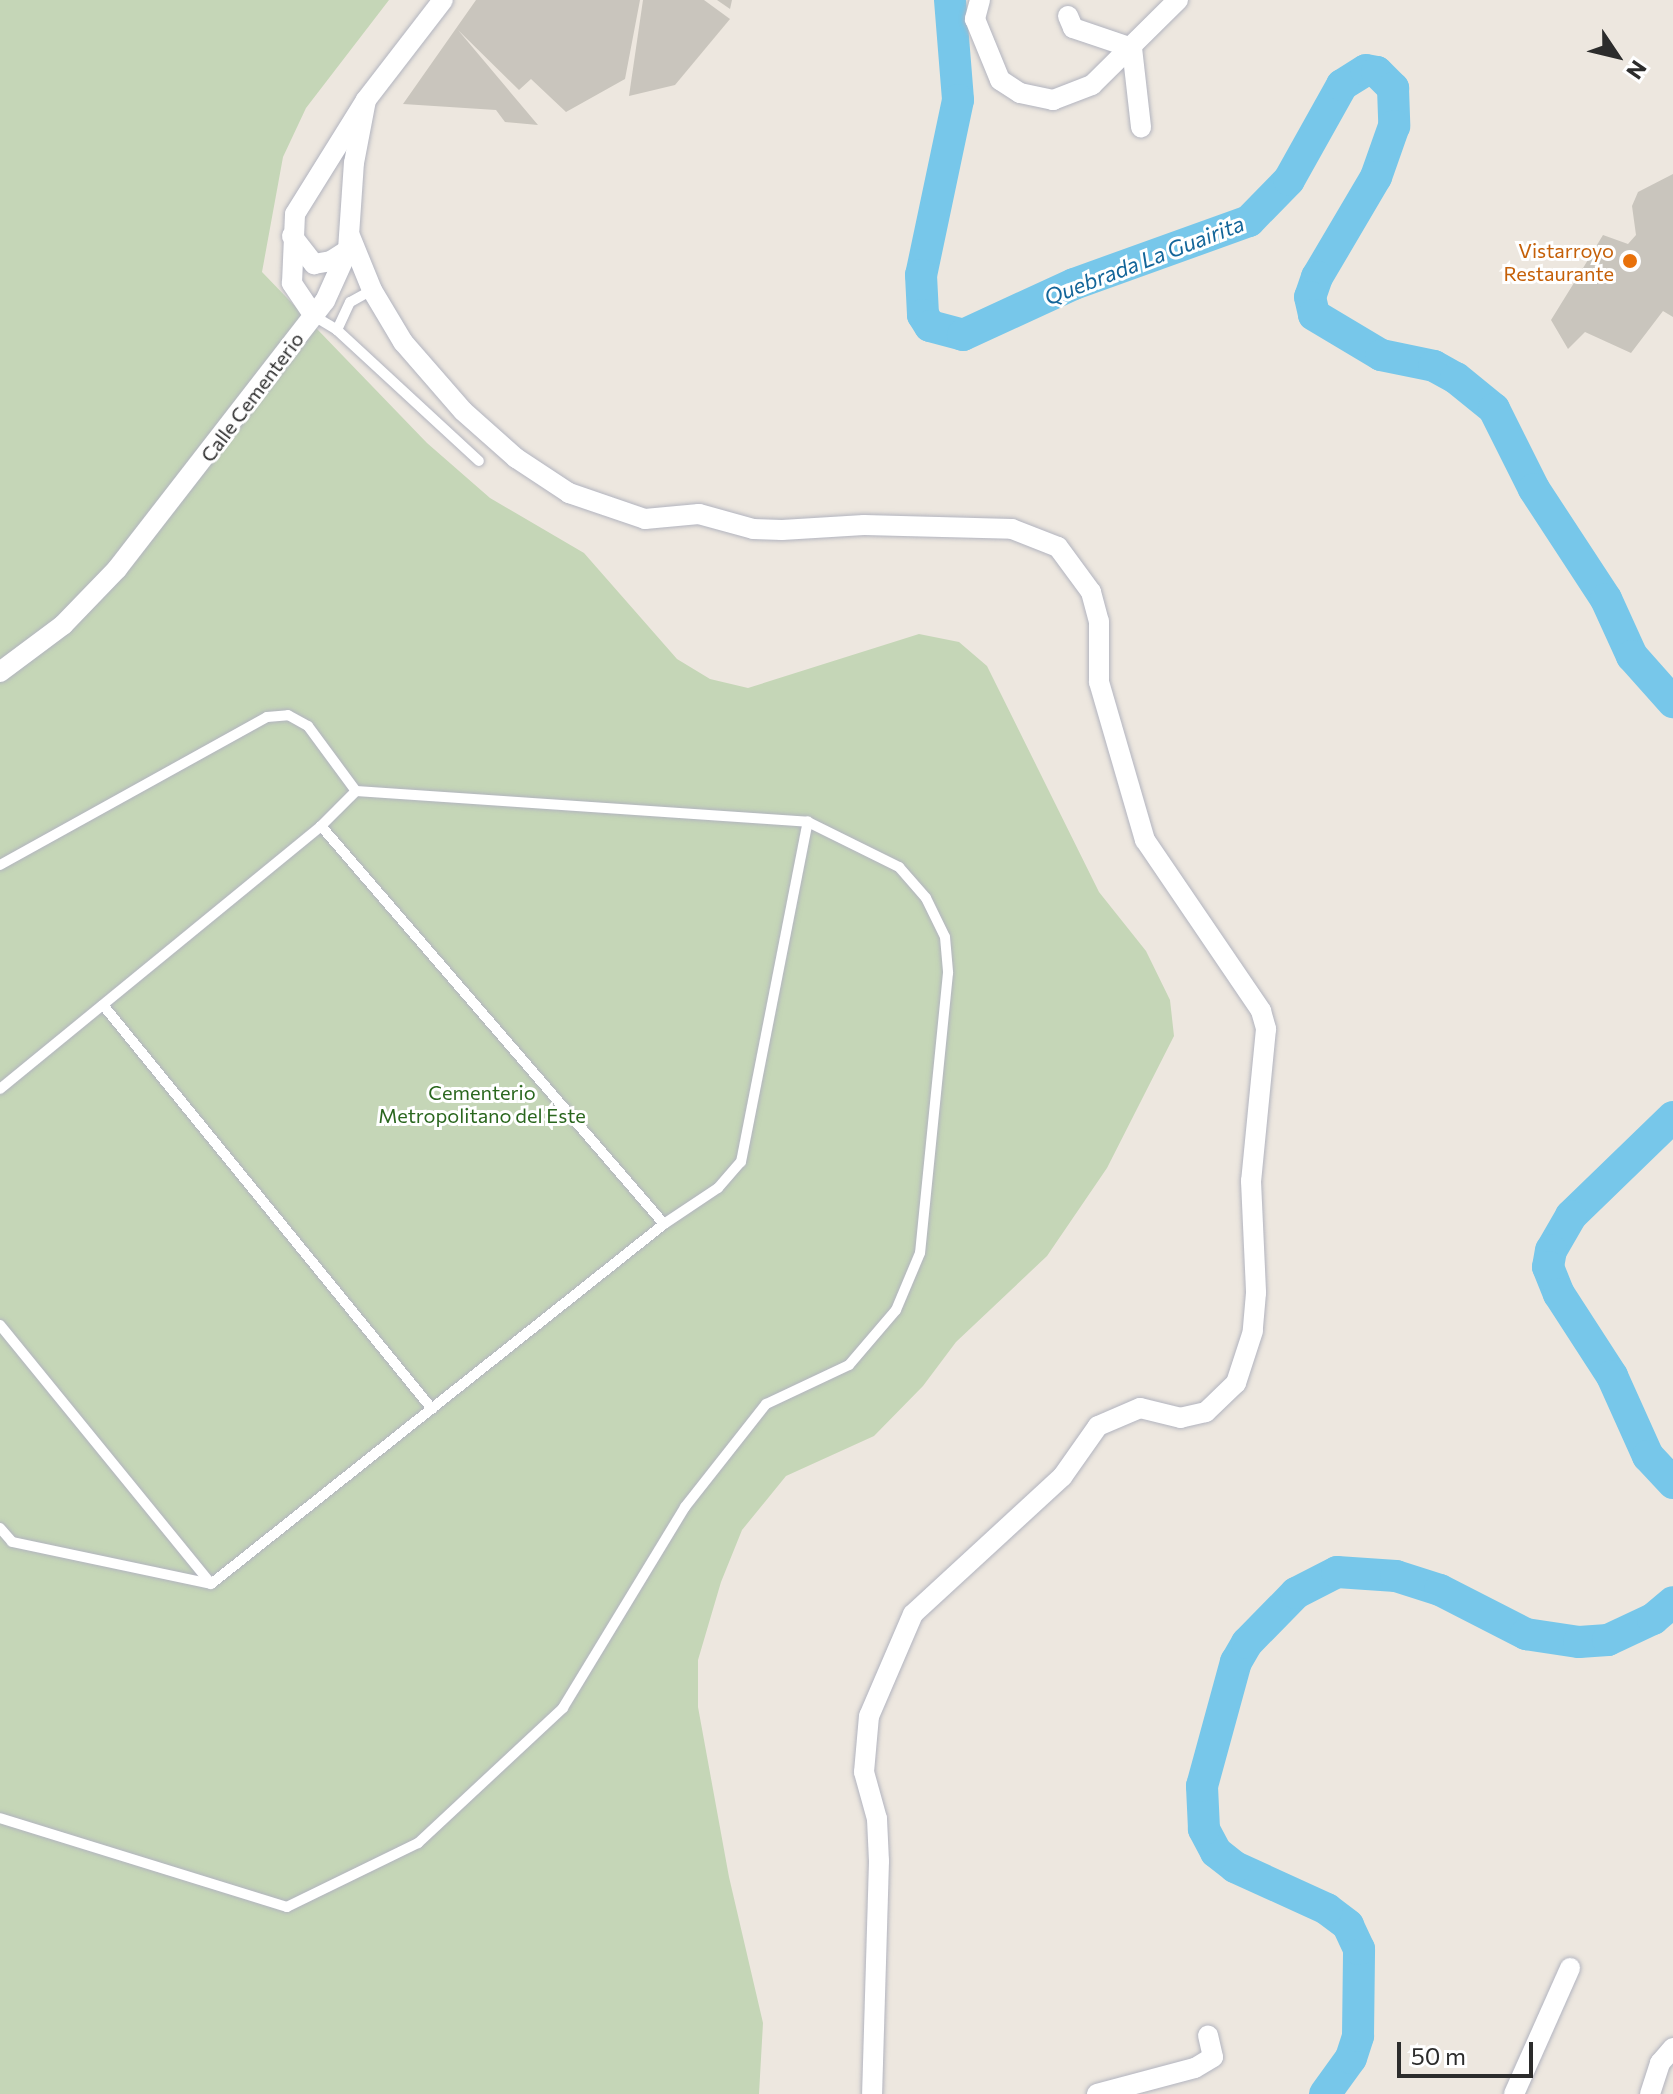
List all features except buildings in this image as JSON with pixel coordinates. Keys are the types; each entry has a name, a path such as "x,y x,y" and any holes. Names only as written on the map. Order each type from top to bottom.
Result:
{"street":[{"name":"Calle Cementerio","path":"0,672 63,625 117,569 314,316 292,283 295,214 366,100 443,0"},
{"path":"980,0 975,19 1000,80 1020,93 1053,100 1092,85 1178,0"},
{"path":"1068,16 1073,28 1132,48"},
{"path":"1132,48 1141,127"},
{"path":"314,316 349,243 354,163 366,100"},
{"path":"292,236 314,264 331,261 349,243"},
{"path":"349,243 403,342 463,411 516,458 569,493 608,510 645,519 699,514 753,529 864,525 1012,529 1058,547 1091,592 1099,621 1099,682 1145,840 1261,1011 1266,1029 1251,1181 1256,1293 1253,1331 1236,1383 1206,1412 1181,1418 1140,1408 1098,1426 1062,1477 913,1614 869,1716 864,1772 877,1819 879,1861 872,2094"},
{"path":"1514,2094 1570,1968"},
{"path":"1097,2094 1195,2068 1213,2057 1208,2036"},
{"path":"1650,2094 1660,2063 1673,2048"}],"lane":[{"path":"337,330 350,302 372,290"},
{"path":"314,316 337,330 479,461"},
{"path":"0,865 267,717 288,715 308,726 356,791"},
{"path":"0,1089 321,826 356,791 808,822 899,867 926,898 945,937 948,973 920,1253 896,1310 849,1365 766,1404 685,1507 563,1708 418,1843 287,1907 0,1818"},
{"path":"211,1584 664,1224 718,1188 741,1162 808,822"},
{"path":"321,826 664,1224"},
{"path":"103,1005 432,1409"},
{"path":"0,1325 211,1584"},
{"path":"0,1528 12,1542 211,1584"}],"green space":[{"name":"Cementerio Metropolitano del Este","path":"0,0 389,0 306,108 283,157 262,272 427,443 490,498 584,553 677,659 710,679 748,688 919,634 959,642 987,666 1099,892 1146,951 1170,1000 1174,1036 1107,1168 1047,1256 956,1342 923,1386 874,1436 786,1476 742,1530 721,1582 698,1660 698,1707 729,1877 763,2023 759,2094 0,2094"}],"waterway":[{"name":"Quebrada La Guairita","path":"950,0 958,100 921,275 923,315 930,326 963,335 1074,284 1249,221 1289,180 1342,85 1366,70 1377,72 1393,88 1394,126 1376,177 1317,277 1310,297 1314,315 1381,355 1434,366 1456,378 1494,409 1534,489 1606,599 1632,656 1673,702"},
{"name":"Quebrada La Guairita","path":"1673,1117 1571,1216 1551,1250 1548,1267 1559,1294 1612,1376 1648,1456 1673,1483"},
{"name":"Quebrada La Guairita","path":"1325,2094 1351,2058 1358,2036 1359,1949 1348,1925 1327,1909 1235,1867 1216,1852 1204,1829 1202,1786 1236,1662 1247,1643 1296,1593 1337,1572 1396,1576 1440,1590 1526,1634 1579,1642 1608,1640 1653,1619 1673,1602"}],"place":[{"name":"Vistarroyo Restaurante","path":"1630,261"}]}
